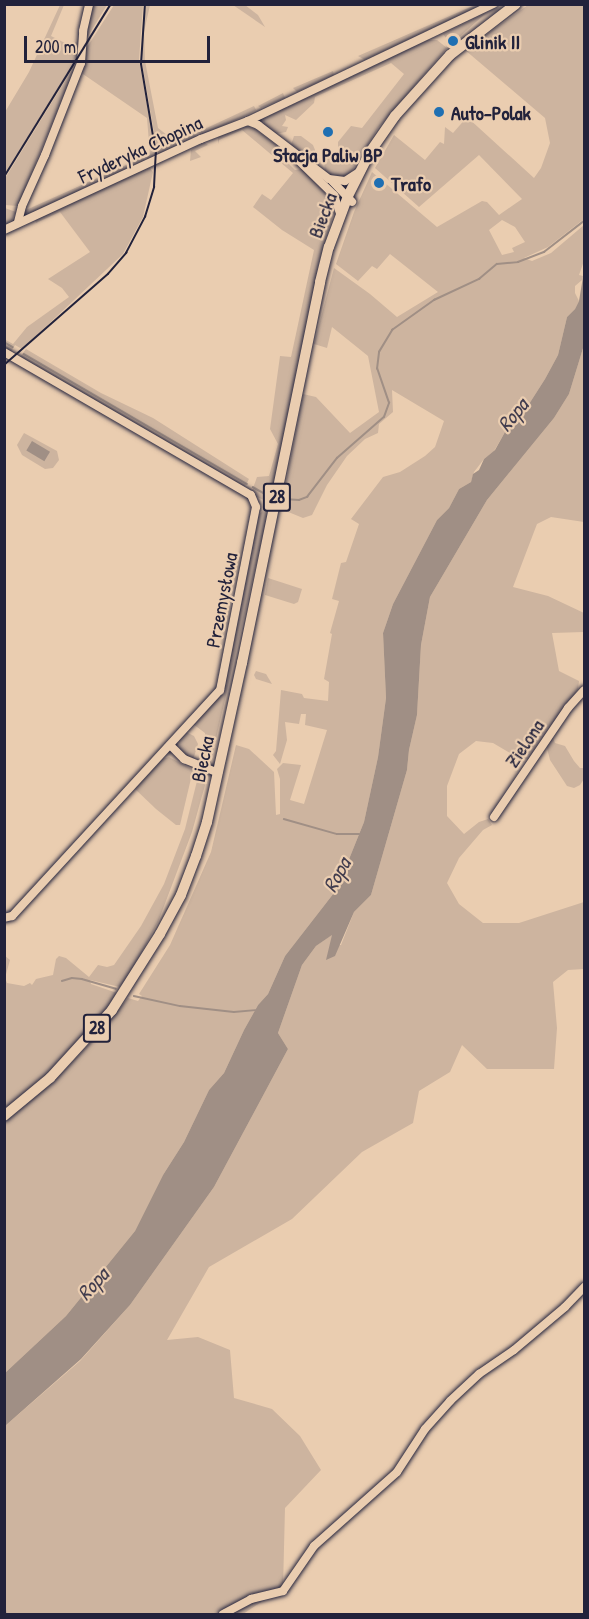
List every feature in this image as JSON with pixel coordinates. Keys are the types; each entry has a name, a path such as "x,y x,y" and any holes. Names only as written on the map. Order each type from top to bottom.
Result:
{"main road":[{"name":"Biecka","path":"308,349 336,243 360,172 385,129 450,55 516,4"},
{"name":"Biecka","path":"4,1116 50,1078 89,1038 146,960 172,912 193,865 207,822 218,773 308,349 320,282 340,214 403,108"}],"street":[{"path":"18,222 22,206 45,155 81,63 83,31 89,4"},
{"name":"Fryderyka Chopina","path":"4,230 201,139 248,121 493,4"},
{"path":"248,121 258,125 352,197"},
{"path":"287,148 334,195 340,214"},
{"path":"329,179 345,181 360,172"},
{"path":"334,195 352,197"},
{"name":"Przemysłowa","path":"4,352 251,495 256,507 220,690 8,917"},
{"name":"Zielona","path":"494,817 568,708 585,690"},
{"path":"170,745 184,759 218,773"},
{"path":"222,1614 251,1599 283,1591 314,1546 397,1472 425,1430 450,1401 479,1374 514,1350 565,1307 585,1287"}],"shaded area":[{"path":"60,5 64,5 51,36 69,45 77,42 85,11 80,53 5,173 5,112 29,72"},
{"path":"92,5 107,5 85,41"},
{"path":"114,5 143,5 139,60 155,150 155,156 149,160 146,157 150,155 147,118 80,72 84,52"},
{"path":"146,5 150,5 144,32 145,61 158,128 176,142 195,134 196,137 158,156 142,63 142,31"},
{"path":"233,5 245,5 258,15 265,27"},
{"path":"475,5 482,5 365,60 358,56"},
{"path":"528,5 584,5 584,219 548,247 524,258 532,261 551,253 584,225 584,261 579,275 583,276 575,286 575,293 579,301 567,317 558,355 545,379 515,426 505,432 494,451 474,472 471,482 459,489 449,508 437,520 393,604 383,633 386,698 378,757 364,822 337,889 285,956 268,994 258,1005 244,1030 224,1073 209,1090 184,1142 163,1175 135,1231 66,1316 5,1373 5,1122 63,1072 100,1033 128,998 138,1001 142,996 139,994 170,945 211,852 236,745 249,749 274,772 276,815 280,814 280,779 277,769 283,763 301,765 290,800 304,804 327,730 305,725 306,714 301,714 299,724 285,722 287,740 280,764 273,755 276,751 281,690 302,694 304,698 328,701 329,682 324,679 332,634 330,633 339,601 332,599 341,563 346,562 359,524 351,519 383,477 400,472 435,447 444,421 392,390 393,412 379,424 378,433 365,439 347,456 327,485 312,515 303,518 281,509 303,394 316,397 350,433 379,412 368,356 332,327 327,348 314,344 334,268 397,317 438,292 390,254 377,269 372,266 358,281 336,264 354,212 372,172 437,227 482,201 487,202 499,215 522,199 479,155 419,207 375,168 394,135 425,160 440,142 444,144 445,127 453,133 467,117 534,178 541,168 550,143 545,118 465,50","holes":["502,220 515,227 525,242 512,248 514,252 502,255 489,230"]},
{"path":"486,13 456,40 449,42 443,34"},
{"path":"427,40 437,40 447,48 378,128 348,177 334,178 325,172 324,159 331,152 342,157 344,154 338,149 338,142 351,126 362,128 404,74 391,63 315,97 314,103 296,120 285,115 286,120 282,126 288,127 286,132 275,134 264,125 263,117"},
{"path":"79,58 18,206 5,205 4,180"},
{"path":"333,71 334,75 297,92 293,88"},
{"path":"283,93 285,98 261,108 258,106"},
{"path":"254,106 256,110 249,114 202,135 198,132"},
{"path":"244,126 255,129 280,148 284,155 282,157 295,170 302,169 333,201 335,209 319,263 273,491 269,490 269,498 266,501 255,496 252,491 257,477 269,476 278,444 270,429 280,356 291,357 314,250 282,230 253,207 262,194 271,200 293,173 242,130 219,140 218,144 218,136"},
{"path":"294,136 301,136 313,145 315,150 313,155 306,157 291,145"},
{"path":"204,142 211,147 208,145 195,151 201,157 190,161 191,150"},
{"path":"144,157 145,161 29,214 25,213 26,210"},
{"path":"149,167 153,172 143,217 123,254 22,349 15,345 11,352 5,348 4,339 13,344 27,327 69,297 62,288 48,279 90,252 60,212 36,223 35,219"},
{"path":"5,208 16,212 12,220 5,225"},
{"path":"584,345 584,522 551,517 537,524 513,587 548,596 584,613 584,632 552,633 559,671 579,681 578,689 531,760 515,756 493,743 476,741 459,754 447,786 447,816 464,834 479,822 488,819 492,825 483,830 459,858 447,883 459,904 483,923 519,923 584,902 584,969 568,970 553,982 557,1028 554,1069 487,1069 462,1045 450,1072 419,1091 413,1123 362,1152 292,1219 209,1267 167,1340 198,1337 230,1350 234,1398 272,1409 300,1436 321,1470 285,1508 283,1588 243,1614 5,1614 5,1426 80,1361 130,1305 214,1187 288,1049 278,1033 302,965 316,946 333,934 331,945 341,945 354,912 371,895 407,770 417,715 421,645 430,597 487,500 554,418 569,394"},
{"path":"26,349 101,393 153,418 249,479 246,485 243,487 20,357"},
{"path":"24,433 57,451 59,460 53,468 45,469 22,455 17,445"},
{"path":"263,511 268,513 212,756 206,763 205,733 193,724 220,693 258,515"},
{"path":"268,578 302,589 298,602 294,604 265,595"},
{"path":"256,671 266,674 272,684 256,679 254,675"},
{"path":"186,732 194,736 198,744 193,760 180,751 179,739"},
{"path":"552,735 555,743 565,746 580,768 584,768 584,779 574,788 567,786 550,760 546,744"},
{"path":"169,757 193,770 180,825 176,825 156,809 134,788 159,760"},
{"path":"199,773 204,774 205,785 192,832 158,922 132,970 120,987 90,980 91,984 117,993 104,1012 47,1074 5,1110 4,955 10,960 5,978 7,983 24,986 30,983 32,985 36,979 53,975 56,959 59,956 66,958 89,977 98,965 107,967 114,965 141,926 164,884 185,829"}],"water":[{"name":"Ropa","path":"584,271 584,345 569,394 554,418 487,500 430,597 421,645 417,715 407,770 371,895 354,912 335,956 326,960 332,935 316,946 302,965 278,1033 288,1049 214,1187 130,1305 81,1359 5,1426 5,1373 66,1316 135,1231 163,1175 184,1142 209,1090 224,1073 244,1030 258,1005 268,994 285,956 337,889 364,822 378,757 386,698 383,633 393,604 437,520 449,508 459,489 471,482 473,474 479,470 484,459 495,450 505,432 515,426 545,379 558,355 567,317 579,301"},
{"path":"32,441 50,452 44,461 26,450"}],"waterway":[{"path":"284,499 299,500 307,497 337,458 384,417 389,403 377,369 379,352 392,330 434,300 479,279 497,264 518,262 544,252 584,221"},
{"path":"4,342 13,347"},
{"path":"24,354 247,484"},
{"path":"253,487 270,497"},
{"path":"284,819 337,834 359,834"},
{"path":"62,981 72,978 82,979 116,989"},
{"path":"134,996 180,1006 234,1012 255,1010"},
{"path":"4,1599 6,1614"}],"railway":[{"path":"4,177 111,4"},
{"path":"4,365 108,274 126,253 145,217 154,187 156,154 141,64 145,4"}],"place":[{"name":"Glinik II","path":"453,41"},
{"name":"Auto-Polak","path":"439,112"},
{"name":"Stacja Paliw BP","path":"328,132"},
{"name":"Trafo","path":"379,183"}]}
